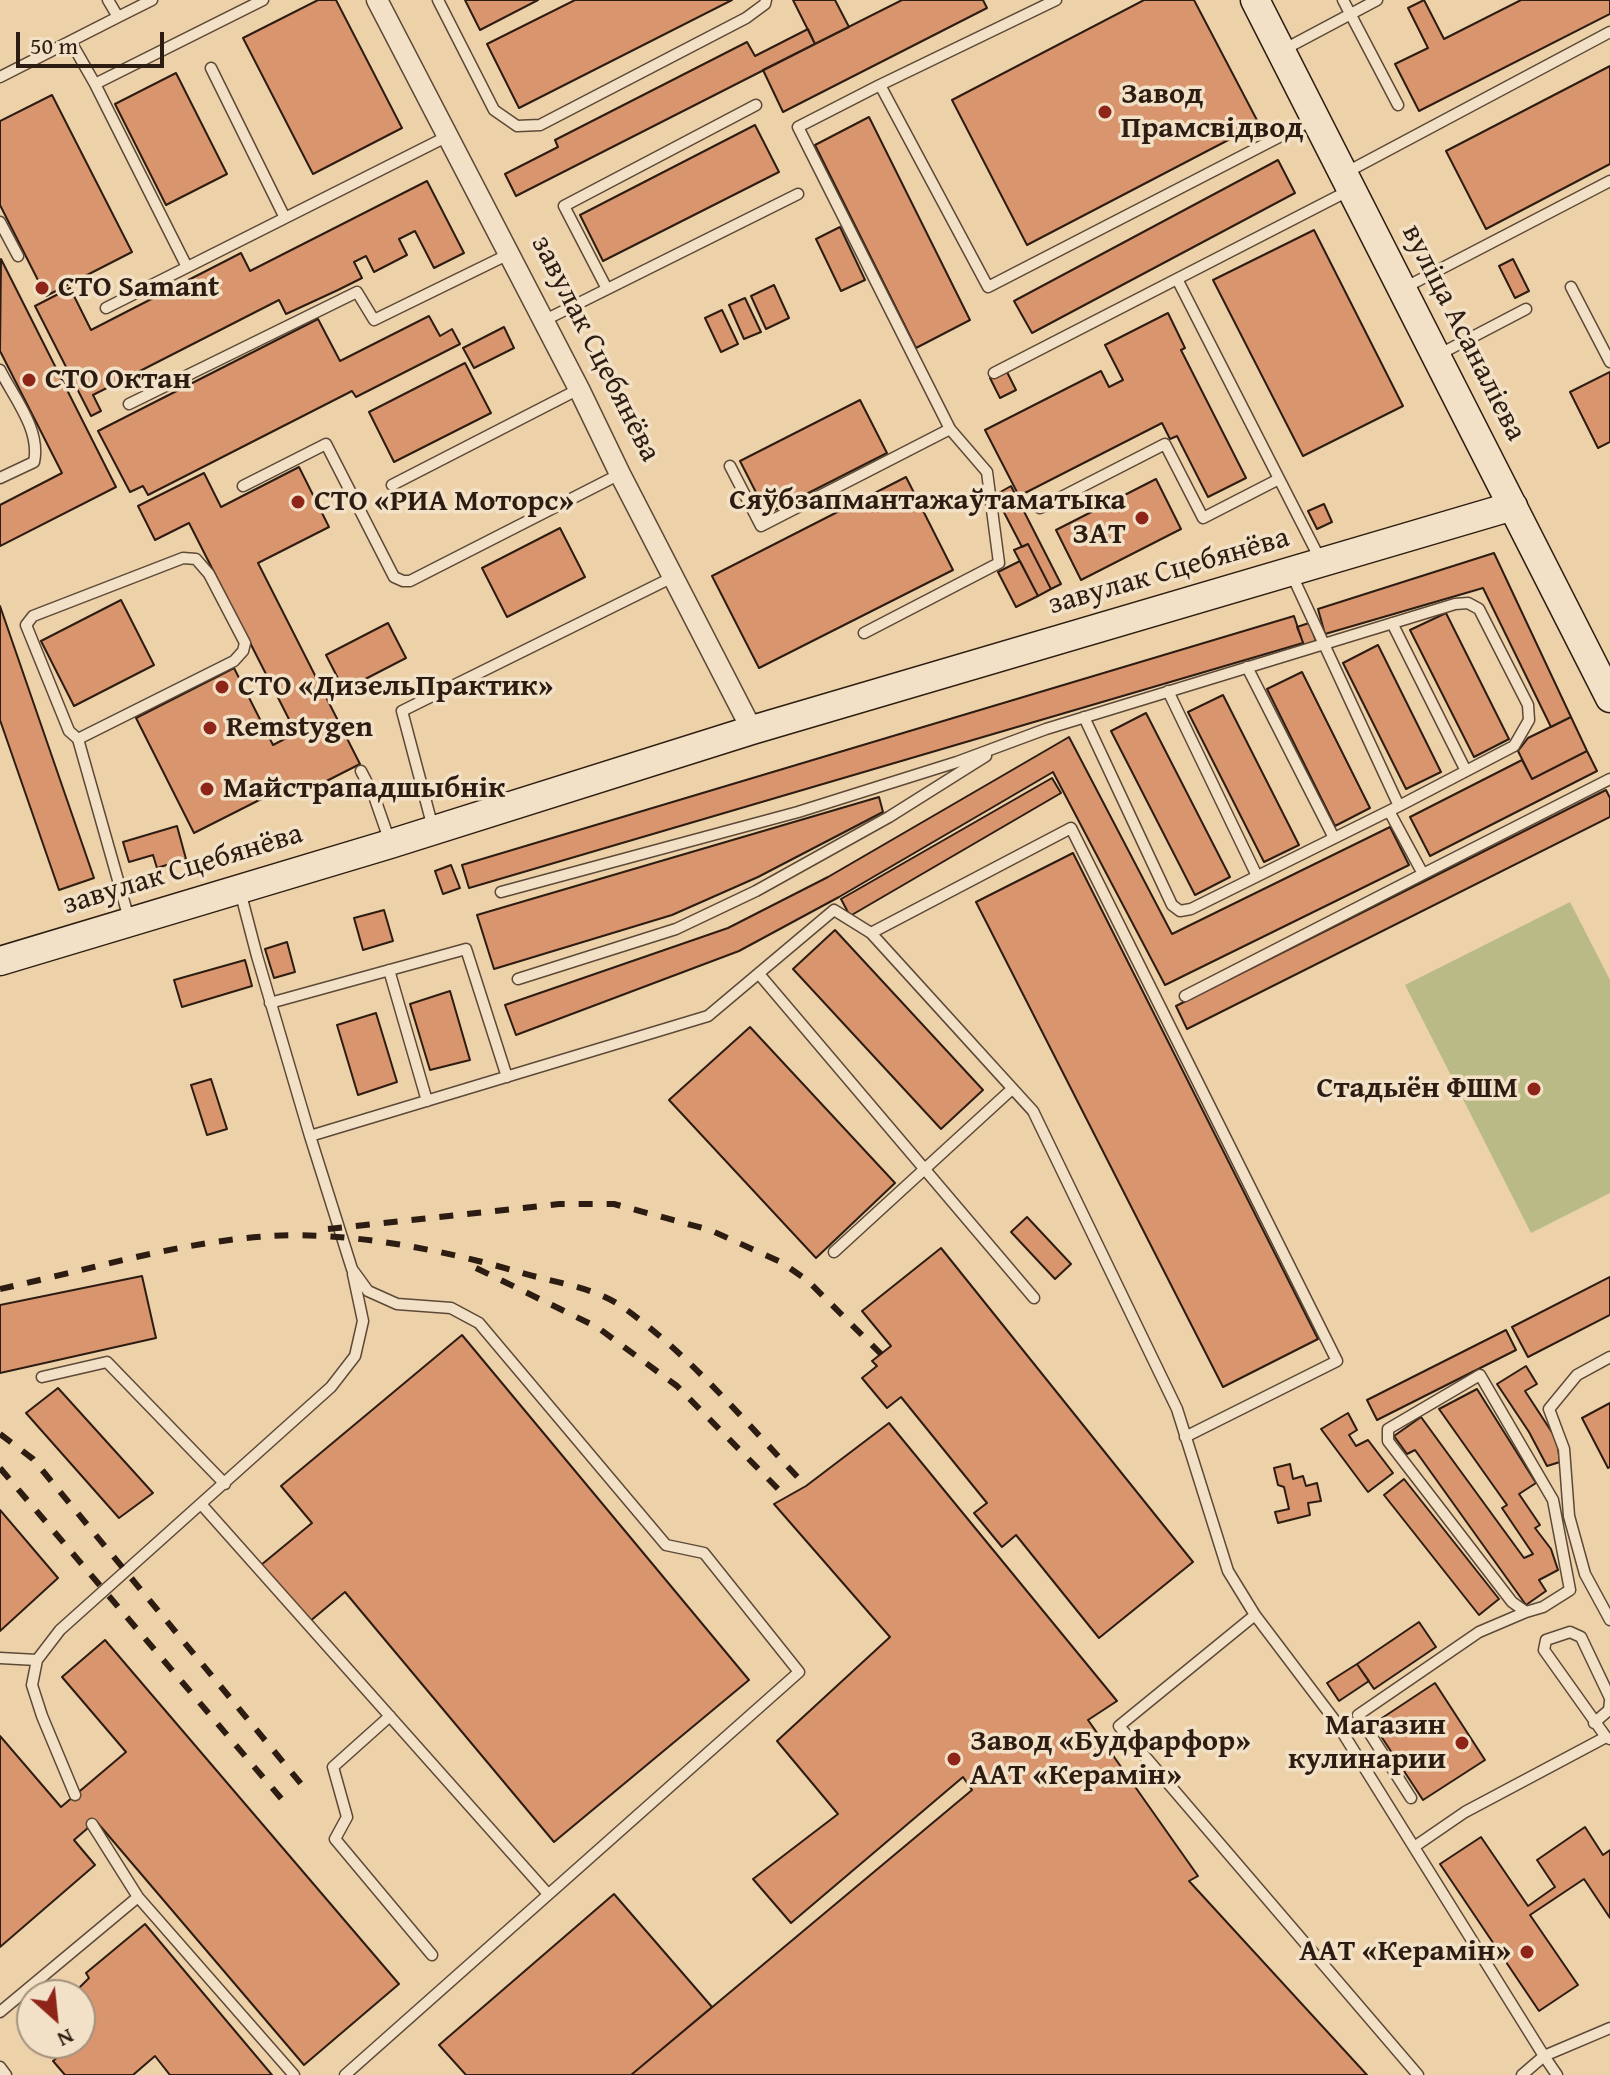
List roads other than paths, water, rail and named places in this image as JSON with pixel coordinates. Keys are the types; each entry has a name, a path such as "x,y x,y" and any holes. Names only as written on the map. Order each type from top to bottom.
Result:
{"street":[{"name":"завулак Сцебянёва","path":"377,0 752,730"},
{"name":"вуліца Асаналіева","path":"1255,0 1610,698"},
{"name":"завулак Сцебянёва","path":"0,961 390,844 752,730 1513,506"}],"lane":[{"path":"108,0 118,17"},
{"path":"0,77 152,0"},
{"path":"95,84 263,0"},
{"path":"438,0 494,110 517,126 540,125 746,18 766,0"},
{"path":"864,633 999,563 987,472 950,429 798,127 1056,0"},
{"path":"1343,0 1398,105"},
{"path":"1281,51 1377,0"},
{"path":"994,373 1177,279 1610,32"},
{"path":"71,42 187,267"},
{"path":"211,68 285,218"},
{"path":"880,85 988,287 1315,118"},
{"path":"607,289 564,206 756,105"},
{"path":"106,308 448,136"},
{"path":"1402,289 1610,181"},
{"path":"543,321 798,194"},
{"path":"0,222 18,256"},
{"path":"129,404 357,292 374,320 509,254"},
{"path":"1177,279 1322,562"},
{"path":"1571,287 1610,362"},
{"path":"1437,356 1526,309"},
{"path":"0,478 34,462 36,449 34,436 1,375"},
{"path":"392,485 579,389"},
{"path":"730,466 761,526 950,429"},
{"path":"243,486 326,444 394,577 410,581 620,474"},
{"path":"1040,508 1165,444 1203,518 1279,479"},
{"path":"78,739 234,661 243,651 245,643 209,574 196,559 183,558 33,616 26,625 69,731 78,739 130,921"},
{"path":"1290,572 1423,874"},
{"path":"433,830 402,711 673,577"},
{"path":"501,892 798,812 1084,717 1455,604 1468,603 1479,609 1528,705 1529,720 1514,746 1191,909 1180,911 1172,905 1084,717"},
{"path":"1392,623 1466,771"},
{"path":"1247,667 1334,838"},
{"path":"1168,691 1257,876"},
{"path":"518,979 676,929 756,891 889,817 1001,747"},
{"path":"361,771 374,796 390,844"},
{"path":"1185,996 1610,779"},
{"path":"871,933 1071,828 1337,1361 1185,1437"},
{"path":"75,1795 32,1685 37,1660 60,1630 331,1387 355,1356 363,1321 352,1269 270,1003 239,889"},
{"path":"310,1136 708,1016 834,910 871,933 1033,1111 1177,1409 1228,1571 1255,1615 1336,1722 1557,2075"},
{"path":"270,1003 466,949 507,1077"},
{"path":"389,970 427,1101"},
{"path":"759,974 1034,1298"},
{"path":"834,1252 1012,1089"},
{"path":"345,2075 799,1672 704,1553 666,1545 479,1323 451,1308 397,1304 368,1291 352,1269"},
{"path":"1610,1357 1577,1375 1549,1409 1564,1449 1569,1516 1585,1574 1610,1620"},
{"path":"42,1377 107,1362 225,1484"},
{"path":"1526,1612 1512,1602 1388,1441 1388,1429 1480,1375 1553,1500 1570,1590"},
{"path":"201,1504 548,1894"},
{"path":"1411,1798 1358,1715 1479,1632 1543,1607 1570,1590 1592,1586"},
{"path":"1255,1615 1119,1726 1418,2075"},
{"path":"1414,1847 1465,1812 1608,1738 1594,1723 1544,1650 1546,1640 1570,1632 1581,1637 1610,1700 1609,1710 1594,1723"},
{"path":"0,1658 37,1660"},
{"path":"390,1716 333,1767 347,1817 335,1839 432,1955"},
{"path":"92,1824 138,1897 294,2075"},
{"path":"0,2012 138,1897"},
{"path":"1522,2075 1544,2056 1610,2028"},
{"path":"0,2067 6,2075"}],"railway":[{"path":"328,1229 559,1204 614,1204 710,1230 781,1262 807,1280 881,1354"},
{"path":"0,1289 170,1250 272,1236 366,1240 463,1257 588,1290 624,1308 696,1369 806,1486"},
{"path":"476,1268 597,1327 677,1386 785,1496"},
{"path":"0,1434 33,1459 302,1785"},
{"path":"0,1468 285,1803"}],"place":[{"name":"Завод Прамсвідвод","path":"1105,112"},
{"name":"СТО Samant","path":"42,288"},
{"name":"СТО Октан","path":"29,380"},
{"name":"СТО «РИА Моторс»","path":"298,502"},
{"name":"Сяўбзапмантажаўтаматыка ЗАТ","path":"1142,518"},
{"name":"СТО «ДизельПрактик»","path":"222,687"},
{"name":"Remstygen","path":"210,728"},
{"name":"Майстрападшыбнік","path":"207,789"},
{"name":"Стадыён ФШМ","path":"1534,1089"},
{"name":"Магазин кулинарии","path":"1462,1743"},
{"name":"Завод «Будфарфор» ААТ «Керамін»","path":"954,1759"},
{"name":"ААТ «Керамін»","path":"1527,1952"}]}
